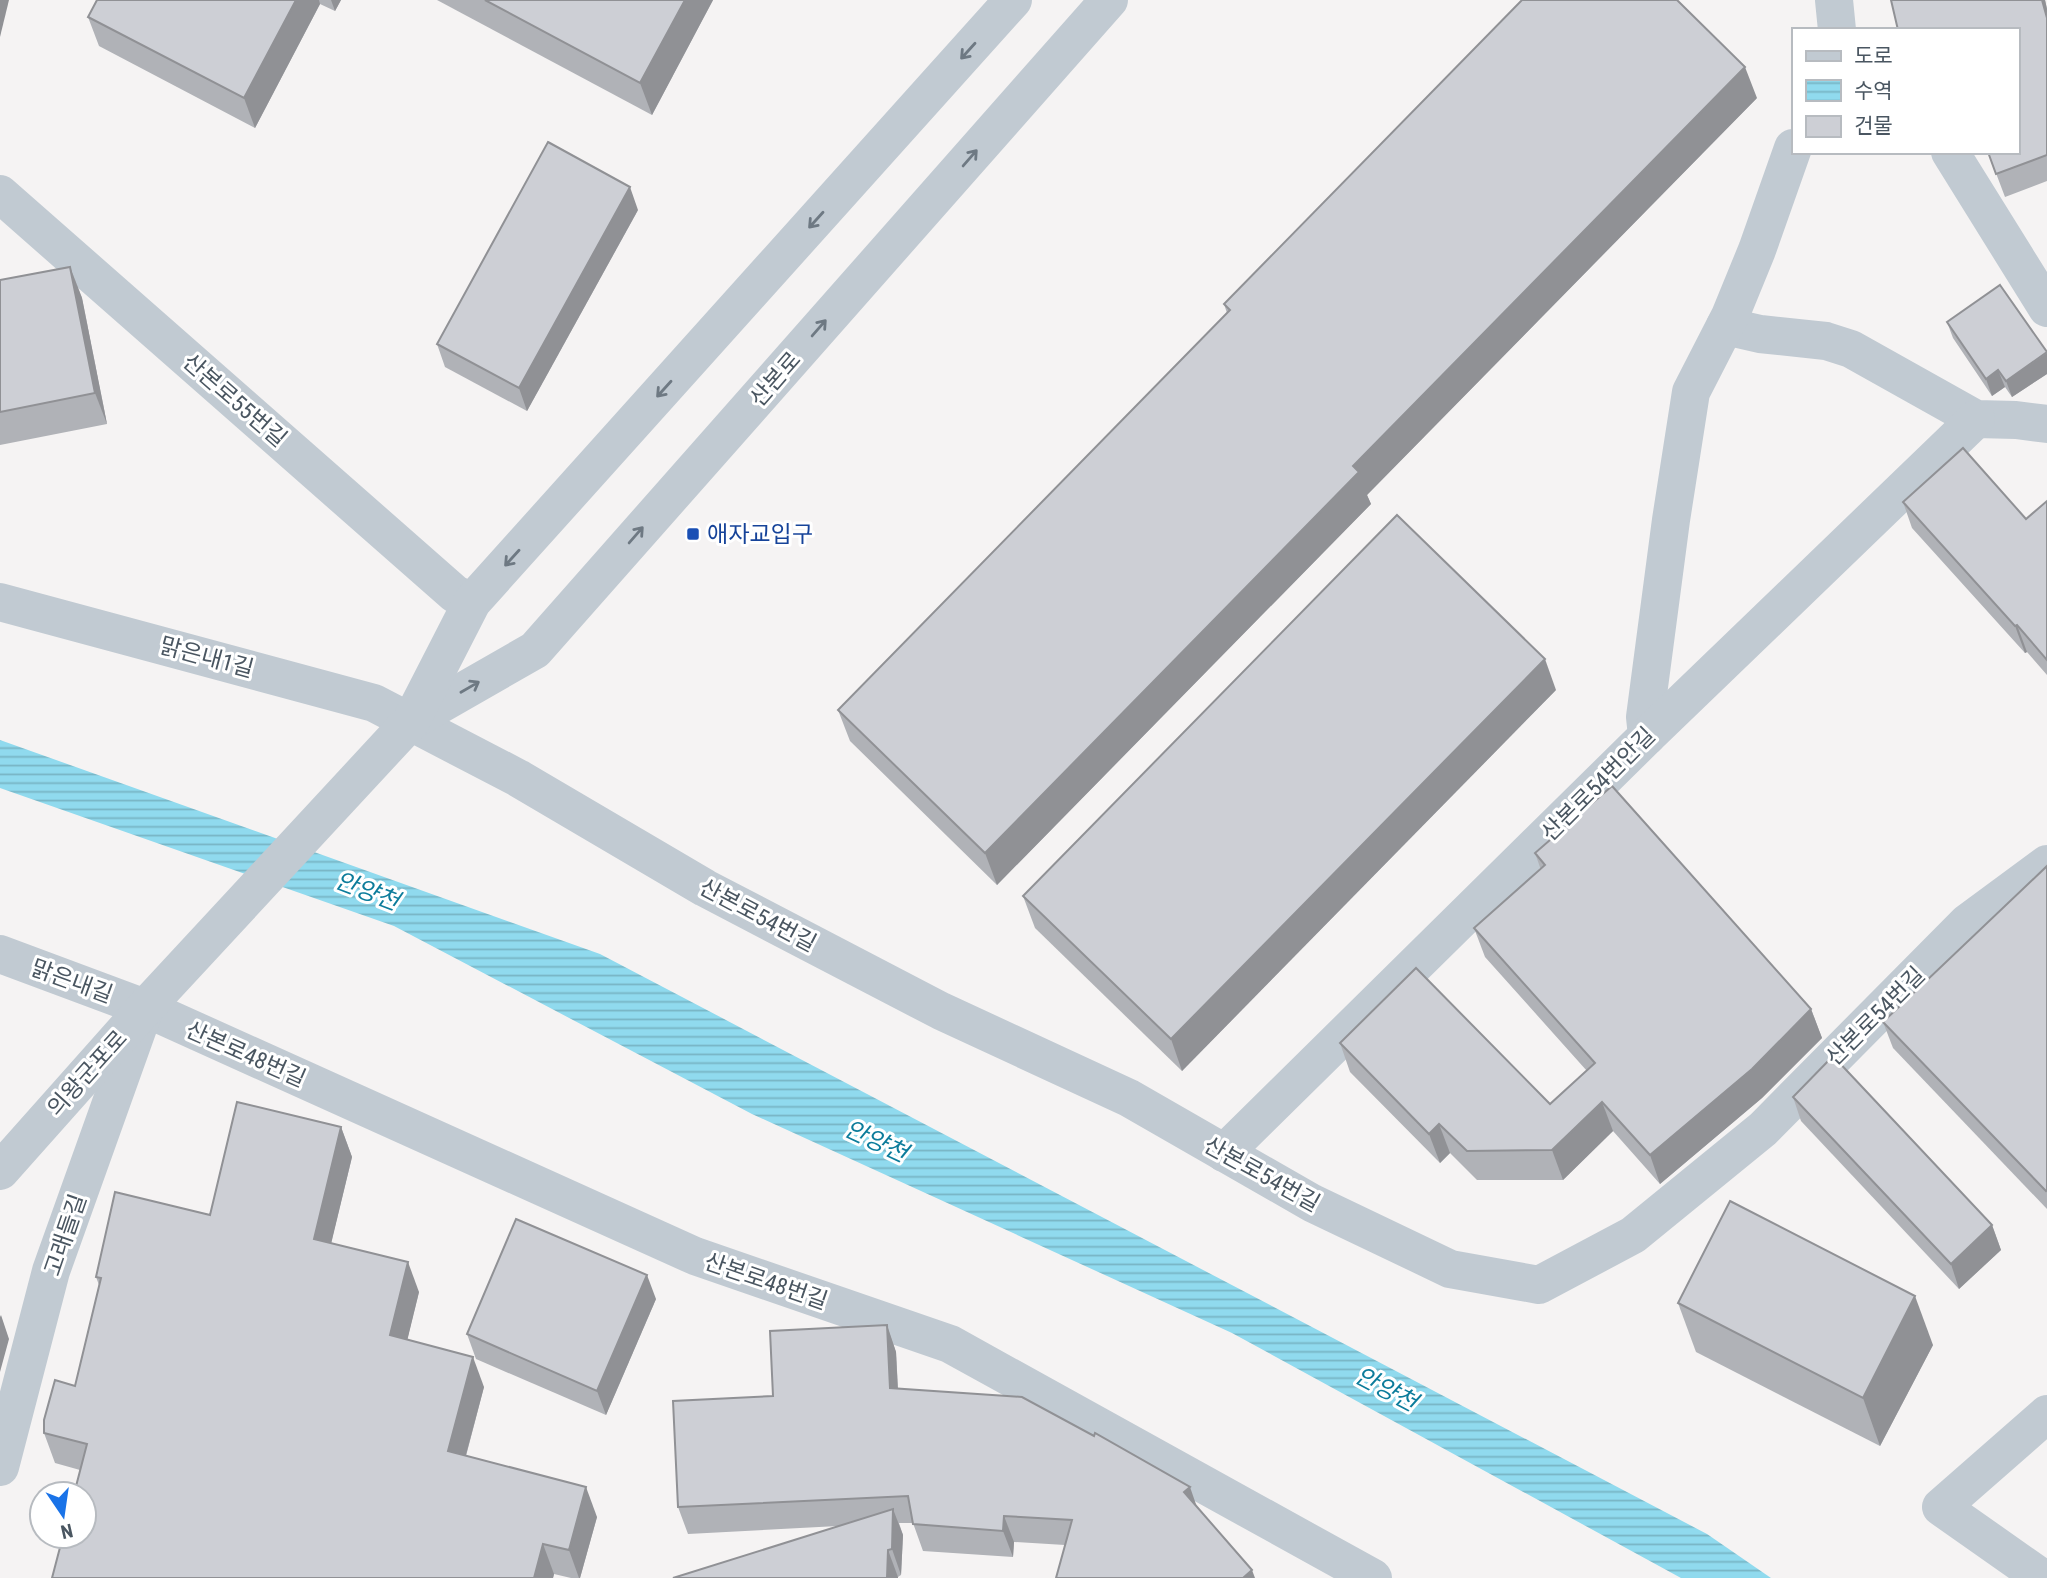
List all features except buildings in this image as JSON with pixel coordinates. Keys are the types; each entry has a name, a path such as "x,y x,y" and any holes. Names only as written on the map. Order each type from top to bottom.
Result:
{"street":[{"name":"산본로","path":"176,976 411,721 472,602 1013,0"},
{"name":"산본로","path":"411,721 535,650 1109,0"},
{"path":"1834,0 1837,28"},
{"path":"1647,736 1645,717 1691,392 1725,326 1757,250 1792,151"},
{"path":"1951,154 2047,308"},
{"name":"산본로55번길","path":"0,194 455,594 472,602"},
{"path":"1725,326 1760,334 1826,341 1851,349 1976,419 2047,424"},
{"name":"산본로54번안길","path":"1224,1153 1647,736 1976,419"},
{"name":"맑은내1길","path":"0,602 374,703 411,721"},
{"name":"산본로54번길","path":"411,721 518,778 705,888 941,1011 1129,1098 1312,1203 1450,1269 1539,1284 1633,1235 1763,1129 1967,923 2047,864"},
{"name":"맑은내길","path":"0,954 145,1008"},
{"name":"의왕군포로","path":"0,1171 176,976"},
{"name":"고래들길","path":"0,1467 51,1271 145,1008"},
{"name":"산본로48번길","path":"145,1008 695,1256 950,1344 1373,1578"},
{"path":"2042,1578 1941,1507 2047,1413"}],"water":[{"name":"안양천","path":"0,740 600,954 1707,1534 1771,1578 1681,1578 1232,1333 752,1114 394,926 0,788"}],"place":[{"name":"애자교입구","path":"693,534"}]}
